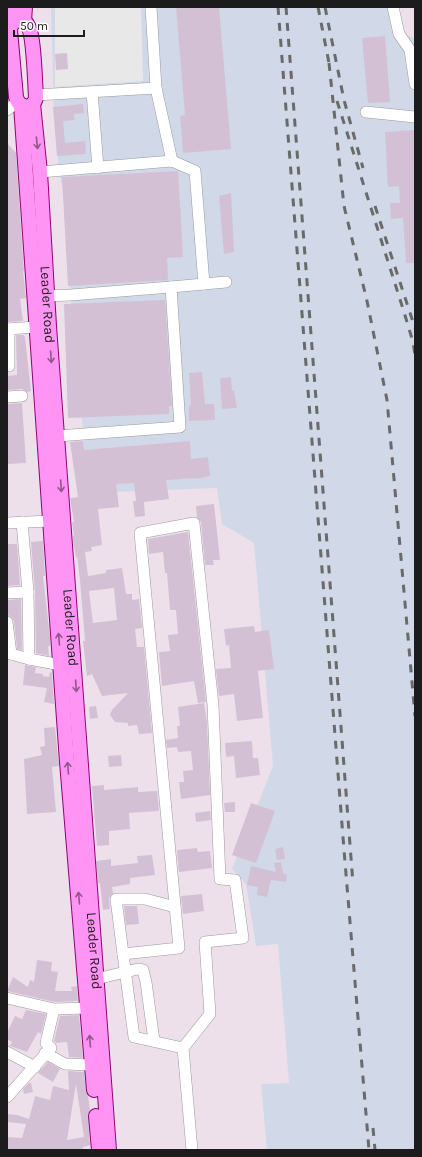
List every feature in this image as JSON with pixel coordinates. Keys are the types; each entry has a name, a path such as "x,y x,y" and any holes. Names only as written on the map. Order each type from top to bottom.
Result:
{"main road":[{"path":"14,7 14,28 10,62 21,99"},
{"path":"14,28 25,7"},
{"path":"14,28 30,28 33,57 21,99"},
{"path":"10,62 27,60 33,57"},
{"name":"Leader Road","path":"21,99 40,172 47,296 109,1150"},
{"name":"Leader Road","path":"21,99 50,521 98,1150"}],"street":[{"path":"151,7 156,88 172,161"},
{"path":"393,7 399,34 412,49 415,84"},
{"path":"21,99 92,92 156,88"},
{"path":"92,92 98,168"},
{"path":"366,112 415,117"},
{"path":"40,172 172,161 195,170 204,284"},
{"path":"47,296 226,282"},
{"path":"57,436 180,427 171,287"},
{"path":"9,366 8,329 36,327"},
{"path":"7,397 22,396"},
{"path":"7,523 50,521"},
{"path":"22,522 28,592 29,659"},
{"path":"123,954 179,948 140,533 194,523 213,705 220,879 235,880 243,938 205,942 210,1014 183,1048 192,1150"},
{"path":"7,593 28,592"},
{"path":"7,622 9,653 29,659 61,665"},
{"path":"175,907 144,899 116,899 134,1037 183,1048"},
{"path":"96,979 138,969 143,970 154,1041"},
{"path":"8,1000 54,1009 88,1008"},
{"path":"7,1097 51,1048 46,1042 54,1009"},
{"path":"7,1052 35,1067"},
{"path":"45,1053 65,1064 91,1065"}],"shaded area":[{"path":"51,7 394,7 396,33 415,38 415,1150 267,1150 261,1084 289,1083 278,944 256,946 246,884 232,869 273,766 254,543 222,524 217,488 86,493 83,434 67,256 63,192 59,170 54,119"},
{"path":"55,7 141,7 143,81 55,87"}],"building":[{"path":"176,7 219,7 231,149 183,153 180,116 185,115"},
{"path":"385,36 390,102 368,103 362,38"},
{"path":"67,53 68,69 56,70 55,54"},
{"path":"83,104 84,113 74,114 74,120 63,121 65,143 85,141 86,154 57,156 53,107"},
{"path":"415,130 415,263 406,263 403,218 391,219 390,203 400,203 399,186 388,187 385,132"},
{"path":"7,143 16,153 26,298 20,299 23,321 7,322"},
{"path":"178,171 183,257 167,258 168,280 68,286 62,177"},
{"path":"231,193 234,252 224,254 219,196"},
{"path":"165,300 172,406 169,406 169,414 68,418 64,304"},
{"path":"16,335 24,335 25,338 31,391 27,392 22,389 7,390 7,376 17,375"},
{"path":"202,372 205,404 214,404 215,420 189,421 189,405 191,405 189,373"},
{"path":"231,377 232,391 234,390 237,408 222,409 220,378"},
{"path":"22,403 26,463 7,464 7,404"},
{"path":"83,441 84,450 190,441 191,459 208,457 210,476 196,479 166,480 169,499 144,502 145,516 135,517 133,501 136,501 134,483 116,484 119,507 98,509 102,545 91,547 92,551 85,552 88,576 106,573 106,570 122,568 126,594 132,594 132,600 139,599 142,628 135,629 137,647 144,647 152,733 139,734 137,725 128,726 128,723 115,722 110,715 112,710 128,693 102,696 92,674 87,676 83,641 85,641 80,580 73,541 74,536 72,522 74,522 70,498 78,497 70,442","holes":["114,588 117,620 93,623 89,591"]},
{"path":"214,504 220,560 213,560 214,565 205,565 201,522 197,517 196,506"},
{"path":"188,532 206,702 198,703 194,681 162,686 159,652 170,651 168,635 178,634 176,610 170,610 167,573 165,573 163,552 149,554 148,539"},
{"path":"43,541 45,576 43,576 50,637 50,646 48,646 49,656 36,653 35,592 31,542"},
{"path":"7,544 17,544 20,585 7,586"},
{"path":"21,599 22,650 17,649 14,621 7,612 7,600"},
{"path":"254,626 255,632 269,630 274,669 258,671 263,718 237,721 234,694 219,696 216,669 231,668 229,645 226,646 224,629"},
{"path":"25,665 36,667 35,673 43,674 43,676 49,677 50,672 52,673 54,704 44,702 47,688 23,685"},
{"path":"204,703 207,723 210,795 181,799 179,782 184,782 183,771 193,770 191,751 178,752 177,747 167,748 166,740 178,738 177,726 180,726 178,707"},
{"path":"96,706 98,718 90,719 89,707"},
{"path":"55,727 59,766 52,767 56,812 27,814 24,759 42,755 40,747 45,746 44,728"},
{"path":"252,741 253,758 258,758 260,775 236,778 234,756 226,757 225,743"},
{"path":"121,755 122,766 109,767 108,756"},
{"path":"104,785 104,790 138,787 138,792 157,791 159,811 129,813 130,829 109,831 109,845 97,846 92,786"},
{"path":"235,802 235,812 225,812 224,803"},
{"path":"251,803 275,811 256,863 232,855"},
{"path":"210,811 211,820 196,822 195,813"},
{"path":"283,847 285,859 277,860 275,849"},
{"path":"197,848 198,852 210,851 212,868 179,872 177,850"},
{"path":"152,855 155,875 130,878 130,884 112,887 113,893 109,899 110,909 103,910 96,861 111,859 111,866 138,863 137,856"},
{"path":"281,862 283,874 287,874 286,882 271,880 267,897 257,895 258,887 247,885 251,866 276,872 274,863"},
{"path":"202,894 204,911 183,914 181,896"},
{"path":"124,906 137,906 139,924 126,925"},
{"path":"37,960 52,962 51,971 58,972 55,991 72,991 71,987 77,986 78,1001 55,1002 7,991 13,977 28,987 30,980 34,982"},
{"path":"26,1010 46,1014 41,1034 38,1032 27,1052 10,1046 12,1042 7,1039 7,1033 15,1016 22,1019"},
{"path":"79,1015 83,1058 69,1057 67,1042 56,1043 54,1041 60,1016"},
{"path":"48,1062 60,1069 53,1082 38,1073"},
{"path":"68,1071 84,1072 90,1110 88,1117 90,1145 83,1147 83,1150 7,1150 7,1137 22,1138 26,1124 7,1122 7,1114 17,1115 29,1119 35,1096 50,1100 53,1086 69,1090","holes":["76,1084 84,1137 67,1140"]},
{"path":"31,1083 33,1092 24,1094 23,1089"}],"railway":[{"path":"278,7 369,1150"},
{"path":"286,7 353,884"},
{"path":"318,7 330,68"},
{"path":"325,7 344,100 363,168"},
{"path":"329,63 344,206 367,301 387,400 415,716"},
{"path":"337,101 404,312 413,342 415,355"},
{"path":"375,206 415,328"},
{"path":"373,1128 375,1150"}]}
